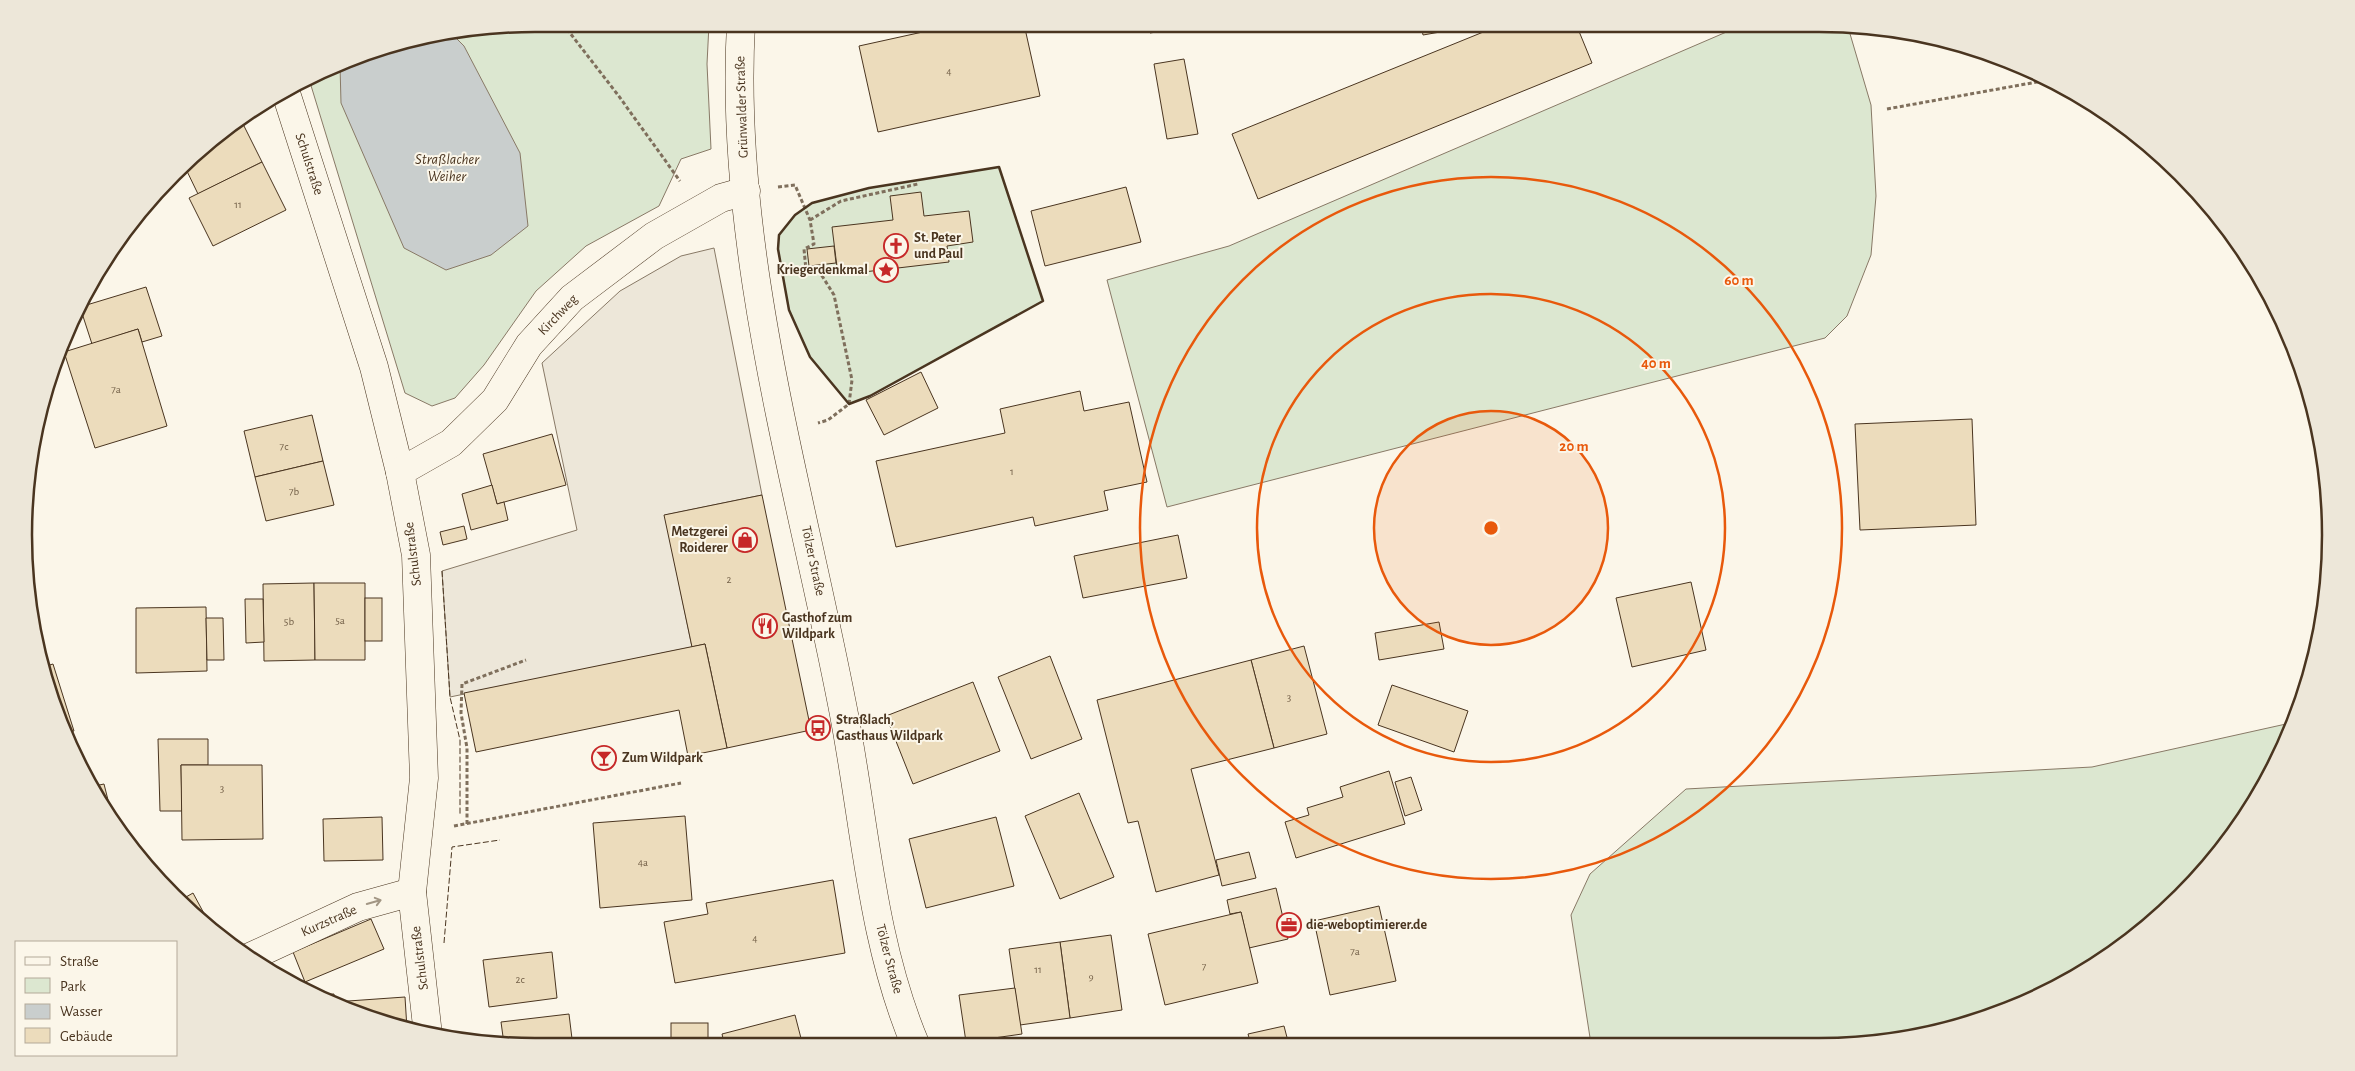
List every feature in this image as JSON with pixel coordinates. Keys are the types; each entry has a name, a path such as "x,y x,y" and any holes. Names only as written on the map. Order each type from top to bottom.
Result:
{"street":[{"name":"Grünwalder Straße","path":"741,32 739,66 746,191"},
{"name":"Schulstraße","path":"288,98 374,367 400,472 416,555 424,778 412,892 427,1027"},
{"name":"Kirchweg","path":"400,472 451,443 495,400 529,345 572,298 654,236 700,208 721,198 746,191"},
{"name":"Tölzer Straße","path":"746,191 750,246 785,433 846,724 876,912 905,1020 913,1038"},
{"name":"Kurzstraße","path":"256,954 358,907 412,892"}],"path":[{"path":"569,32 618,95 700,208"},
{"path":"1887,109 2037,82"},
{"path":"810,220 841,201 918,184"},
{"path":"746,191 795,185 810,220 814,244 804,249 806,270 819,271 834,295 852,380 849,404 828,420 785,433"},
{"path":"467,824 466,748 461,713 462,684 526,660"},
{"path":"460,825 681,783"}],"green space":[{"path":"536,32 709,32 707,64 711,149 681,159 659,206 586,246 536,291 484,365 455,398 432,406 405,393 311,85 374,59 437,42 470,37"},
{"path":"1726,32 1850,34 1871,105 1876,196 1871,255 1847,316 1825,338 1167,507 1107,280 1229,246"},
{"path":"999,167 1043,301 870,396 849,404 810,357 789,310 778,249 779,235 795,215 812,203 869,188"},
{"path":"2286,724 2271,758 2238,815 2198,867 2151,914 2126,935 2099,954 2042,987 1981,1012 1918,1029 1885,1034 1820,1038 1590,1038 1571,915 1590,874 1686,789 2092,767"}],"shaded area":[{"path":"714,248 762,495 665,515 692,647 450,697 442,571 577,530 542,363 620,291 681,256"}],"water":[{"name":"Straßlacher Weiher","path":"457,39 464,46 520,153 528,226 491,255 446,270 404,248 341,103 340,72 374,59 405,50"}],"building":[{"path":"923,32 1026,32 1040,96 878,132 859,46"},
{"path":"1422,32 1440,32 1423,35"},
{"path":"1483,32 1579,32 1592,63 1258,199 1232,134"},
{"path":"1184,59 1198,134 1167,139 1154,64"},
{"path":"244,126 262,162 198,194 188,173 229,136"},
{"path":"262,162 286,210 213,246 189,198"},
{"path":"1126,187 1141,242 1045,266 1031,211"},
{"path":"921,192 924,216 969,211 973,242 947,246 949,262 838,275 832,227 893,220 890,196"},
{"path":"834,246 836,263 809,266 807,249"},
{"path":"146,287 162,336 142,342 138,329 92,344 83,316 89,304"},
{"path":"138,329 167,426 95,448 66,357 68,351"},
{"path":"921,372 938,408 884,435 866,400"},
{"path":"1080,391 1084,411 1129,402 1147,482 1104,491 1108,510 1035,526 1033,517 896,547 876,461 1005,433 1000,409"},
{"path":"312,415 323,461 255,477 244,431"},
{"path":"1972,419 1976,525 1860,530 1855,424"},
{"path":"552,434 566,485 497,504 483,454"},
{"path":"323,461 334,505 266,521 255,477"},
{"path":"492,485 497,504 504,502 508,520 471,530 462,494"},
{"path":"762,495 811,730 727,748 705,644 692,647 664,515"},
{"path":"464,526 467,539 443,545 440,532"},
{"path":"1178,535 1187,578 1083,598 1074,556"},
{"path":"1691,582 1706,650 1632,667 1616,598"},
{"path":"314,583 315,660 264,661 263,584"},
{"path":"314,583 365,583 365,660 315,660"},
{"path":"365,598 382,598 382,641 365,641"},
{"path":"245,599 263,599 264,642 246,643"},
{"path":"206,607 207,671 136,673 136,608"},
{"path":"206,618 223,618 224,660 207,660"},
{"path":"1439,622 1444,649 1379,660 1375,633"},
{"path":"705,644 727,748 688,756 679,710 476,752 464,693"},
{"path":"1304,646 1327,734 1274,748 1251,660"},
{"path":"1050,656 1082,739 1031,759 998,677"},
{"path":"1251,660 1274,748 1191,769 1219,875 1156,892 1138,821 1128,823 1097,700"},
{"path":"53,664 74,731 72,731 59,697 50,665"},
{"path":"973,682 1000,751 913,784 886,716"},
{"path":"1392,685 1468,711 1454,752 1378,725"},
{"path":"158,739 208,739 208,765 181,765 182,811 160,811"},
{"path":"181,765 262,765 263,839 182,840"},
{"path":"1389,771 1405,824 1296,858 1285,822 1309,815 1307,808 1343,797 1340,787"},
{"path":"1411,777 1422,810 1405,816 1395,782"},
{"path":"104,784 108,800 100,787 99,785"},
{"path":"1079,793 1114,877 1060,899 1025,816"},
{"path":"685,816 692,900 600,908 593,823"},
{"path":"382,817 383,860 324,861 323,819"},
{"path":"996,817 1014,886 926,908 909,839"},
{"path":"1249,852 1256,878 1222,886 1216,860"},
{"path":"833,880 845,953 675,983 664,922 708,914 706,903"},
{"path":"1276,888 1288,939 1249,948 1241,912 1230,914 1227,900"},
{"path":"193,893 205,914 204,914 186,897"},
{"path":"1379,906 1396,981 1330,995 1314,921"},
{"path":"1241,912 1258,983 1165,1005 1148,934"},
{"path":"371,919 384,949 305,982 293,952"},
{"path":"1111,935 1122,1010 1070,1018 1060,942"},
{"path":"1060,942 1070,1018 1020,1025 1009,949"},
{"path":"552,952 557,998 489,1007 483,960"},
{"path":"1015,988 1022,1034 994,1038 965,1038 959,995"},
{"path":"405,997 407,1021 346,1001"},
{"path":"569,1014 572,1038 503,1037 501,1022"},
{"path":"795,1015 801,1038 723,1038 722,1034"},
{"path":"671,1023 708,1023 708,1038 671,1038"},
{"path":"1284,1026 1287,1038 1249,1038 1248,1034"}],"fence":[{"path":"442,571 450,697 460,740 460,816"},
{"path":"444,943 452,847 500,840"}],"wall":[{"path":"999,167 1043,301 870,396 849,404 810,357 789,310 778,249 779,235 795,215 812,203 869,188 999,167"}],"place":[{"name":"St. Peter und Paul","path":"896,246"},
{"name":"Kriegerdenkmal","path":"886,270"},
{"name":"Metzgerei Roiderer","path":"745,540"},
{"name":"Gasthof zum Wildpark","path":"765,626"},
{"name":"Straßlach, Gasthaus Wildpark","path":"818,728"},
{"name":"Zum Wildpark","path":"604,758"},
{"name":"die-weboptimierer.de","path":"1289,925"}]}
